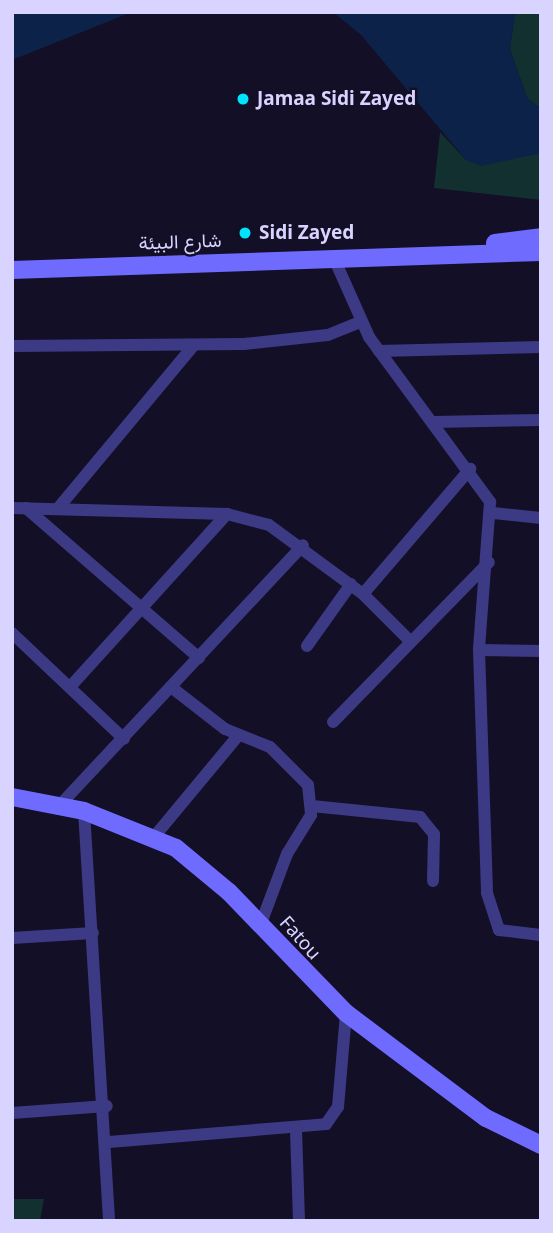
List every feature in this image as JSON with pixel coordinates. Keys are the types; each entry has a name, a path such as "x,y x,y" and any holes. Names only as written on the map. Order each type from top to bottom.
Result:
{"street":[{"path":"433,253 541,237"},
{"path":"433,253 541,252"},
{"name":"شارع البيئة","path":"12,270 433,253"},
{"path":"333,256 360,322 379,351 470,469 493,513 479,650 489,905 499,930 541,935"},
{"path":"12,346 194,345 304,339 360,322"},
{"path":"59,507 194,345"},
{"path":"379,351 541,347"},
{"path":"435,422 541,420"},
{"path":"363,594 470,469"},
{"path":"12,508 59,507 228,514 269,525 303,545 351,584 409,640"},
{"path":"26,508 146,606 200,658"},
{"path":"493,513 541,519"},
{"path":"70,687 228,514"},
{"path":"59,806 303,545"},
{"path":"334,722 409,640 489,562"},
{"path":"307,646 351,584"},
{"path":"12,633 124,739"},
{"path":"479,650 541,651"},
{"path":"171,687 238,736 257,739 298,771 312,806 260,926"},
{"path":"154,837 238,736"},
{"name":"Fatou","path":"12,797 84,811 154,837 199,866 346,1013 486,1118 541,1145"},
{"path":"312,806 420,817 434,834 433,881"},
{"path":"84,811 107,1106 110,1221"},
{"path":"12,938 93,933"},
{"path":"109,1142 296,1130 334,1115 346,1013"},
{"path":"12,1113 107,1106"},
{"path":"296,1130 299,1221"}],"green space":[{"path":"515,12 541,12 541,109 527,98 510,49"},
{"path":"440,132 466,160 541,153 541,200 434,188"},
{"path":"12,1199 44,1199 40,1221 12,1221"}],"water":[{"path":"12,12 132,12 12,60"},
{"path":"333,12 515,12 510,49 527,98 541,109 541,153 481,166 466,160 361,35"}],"place":[{"name":"Jamaa Sidi Zayed","path":"243,99"},
{"name":"Sidi Zayed","path":"245,233"}]}
